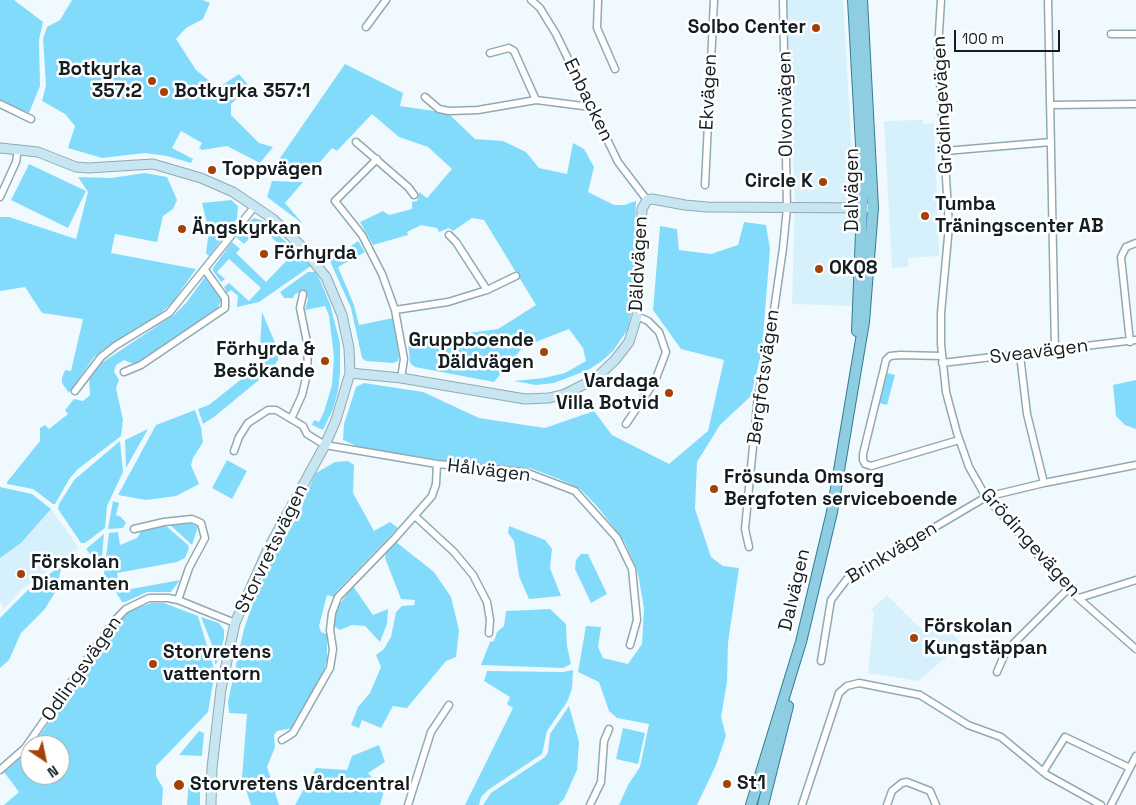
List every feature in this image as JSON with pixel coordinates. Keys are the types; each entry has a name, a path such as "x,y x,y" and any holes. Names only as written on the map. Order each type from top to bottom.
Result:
{"main road":[{"name":"Dalvägen","path":"853,0 868,208"},
{"name":"Dalvägen","path":"751,805 801,642 832,512 868,292 868,208 862,0"},
{"path":"763,805 780,741 801,642"}],"street":[{"path":"366,27 386,0"},
{"name":"Enbacken","path":"531,0 540,8 556,34 623,170 647,200"},
{"path":"598,0 597,28 615,69"},
{"name":"Ekvägen","path":"705,185 714,0"},
{"name":"Olvonvägen","path":"783,0 787,208"},
{"name":"Grödingevägen","path":"941,0 938,49 948,226 941,312 942,359 946,392 959,440 969,466 986,497 1068,589 1136,649"},
{"path":"1048,0 1055,350"},
{"path":"1111,34 1136,34"},
{"path":"490,53 509,48 514,51 536,100"},
{"path":"425,97 439,109 449,111 478,110 536,100 591,108"},
{"path":"0,104 31,119"},
{"path":"1050,105 1136,104"},
{"path":"356,142 408,187 414,195"},
{"path":"945,151 1051,142"},
{"name":"Storvretsvägen","path":"0,148 18,148 38,152 82,167 102,168 141,163 153,164 201,178 232,192 255,206 289,233 326,277 334,292 347,331 350,373 336,420 325,445 268,549 235,623 221,689 212,768 211,805"},
{"path":"0,197 16,162 18,148"},
{"path":"377,159 335,201 362,235 374,256 395,310 404,359 401,378"},
{"name":"Däldvägen","path":"350,373 401,378 525,399 550,398 566,394 595,379 615,360 629,342 637,316 642,209 647,200 652,199 698,206 868,208"},
{"path":"75,391 101,357 115,346 169,313 205,270 243,218 255,206"},
{"name":"Bergfotsvägen","path":"749,547 745,529 758,395 779,280 787,208"},
{"path":"449,235 460,248 487,290"},
{"path":"1133,341 1121,257 1126,247 1136,243"},
{"path":"124,372 141,365 225,308 225,298 205,270"},
{"path":"395,310 448,302 487,290 516,276"},
{"path":"291,419 302,395 307,374 308,347 300,308 303,294"},
{"path":"626,424 655,380 666,352 660,332 648,321 637,316"},
{"name":"Sveavägen","path":"959,440 871,466 865,464 863,454 886,360 890,356 900,355 942,359 1020,355 1133,341"},
{"path":"1020,355 1027,414 1044,483"},
{"path":"234,451 248,424 268,410 276,410 303,426 307,434 325,445"},
{"name":"Hålvägen","path":"325,445 437,464 531,473 575,492 586,501 618,538 632,569 637,620 630,645"},
{"name":"Hålvägen","path":"282,740 293,733 330,668 333,649 330,630 332,613 338,597 432,496 436,484 437,464"},
{"name":"Brinkvägen","path":"821,661 831,600 841,584 986,497 1044,483 1136,465"},
{"path":"415,516 454,552 473,575 487,602 490,620 489,632"},
{"path":"134,529 164,522 192,519 201,523 205,538 189,568 178,600"},
{"path":"1079,598 1136,580"},
{"path":"998,672 1006,652 1068,589"},
{"name":"Odlingsvägen","path":"0,770 25,748 118,616 134,604 149,598 160,597 178,600 235,623"},
{"path":"802,805 839,694 847,686 859,683 920,695 968,725 1001,737 1043,772 1101,805"},
{"path":"408,805 431,732 449,705"},
{"path":"590,805 601,782 604,741 609,729"},
{"path":"1043,772 1065,737 1130,768"},
{"path":"1111,805 1136,756"},
{"path":"887,805 892,791 902,783 907,782 930,791 936,805"}],"shaded area":[{"path":"0,0 14,0 43,22 39,40 40,86 29,113 0,102"},
{"path":"72,0 203,0 210,3 203,19 186,28 176,39 196,70 218,88 239,74 250,87 231,104 231,115 259,143 273,147 260,163 227,146 202,150 199,148 202,143 181,131 172,148 193,159 191,163 167,156 145,153 102,158 68,148 75,126 65,114 42,101 46,85 43,39 47,27 60,20"},
{"path":"786,0 843,0 855,203 852,306 792,304 795,201"},
{"path":"345,64 403,93 400,106 448,113 475,139 503,141 526,152 539,168 567,174 573,143 584,149 594,167 588,192 614,205 624,205 636,201 632,309 628,329 613,351 602,361 588,370 554,383 536,385 514,381 544,378 565,373 586,361 583,348 569,329 523,347 494,382 415,367 410,363 408,341 498,329 536,305 484,220 472,218 453,231 449,228 439,232 437,228 421,225 407,232 408,235 373,245 360,222 383,211 389,215 412,209 412,202 417,201 419,192 427,198 452,169 428,147 399,137 372,114 337,151 332,148 310,174 278,174 275,172 280,158"},
{"path":"923,120 923,124 934,123 939,256 908,258 908,267 892,268 884,121"},
{"path":"29,164 86,191 68,228 11,200"},
{"path":"145,173 167,177 177,200 173,209 163,216 157,242 115,234 111,253 196,269 172,303 154,319 105,348 94,357 69,393 62,383 62,378 65,370 71,371 83,319 42,313 25,287 0,291 0,217 9,217 76,239 88,192 78,177 111,178"},
{"path":"272,181 303,182 285,203 303,224 267,197"},
{"path":"231,200 238,206 237,219 209,256 206,253 209,231 202,203"},
{"path":"254,218 264,221 311,266 259,302 237,307 238,296 231,290 227,293 224,287 229,283 249,301 261,288 229,259 217,272 225,279 221,282 213,271 213,268 232,242 240,249 236,253 266,282 291,256 261,227 244,244 237,238 237,235 248,222"},
{"path":"744,222 766,225 770,249 762,350 751,396 720,425 697,462 695,509 711,557 723,566 739,568 728,643 727,682 721,717 726,736 716,765 697,805 619,805 628,785 640,767 649,724 617,718 609,711 599,682 578,672 586,626 601,627 598,647 603,658 628,664 642,644 644,609 639,579 636,567 624,541 597,506 580,489 559,479 530,468 440,460 359,447 343,440 344,424 356,387 364,383 423,392 479,418 545,428 594,411 612,435 669,464 708,431 724,360 681,349 653,310 660,226 677,229 679,250 711,254 738,245"},
{"path":"358,241 365,252 338,267 354,305 359,325 393,318 399,356 398,361 393,363 366,361 362,358 351,308 330,261"},
{"path":"308,272 315,272 320,280 330,304 340,343 338,391 333,409 323,430 312,425 314,420 319,422 324,412 332,385 334,357 329,316 325,306 305,310 308,299 304,291 295,294 293,298 284,298 280,292"},
{"path":"205,277 208,277 222,299 217,309 136,365 124,360 116,365 114,372 119,380 116,388 123,420 121,436 78,469 70,478 55,504 33,489 7,484 40,441 40,428 45,425 49,429 68,414 65,410 74,399 83,401 90,395 89,378 103,362 175,314 186,303"},
{"path":"262,312 279,352 278,360 271,370 203,424 198,409 209,405 259,365"},
{"path":"887,373 895,375 887,405 879,403"},
{"path":"1136,380 1136,429 1125,425 1116,416 1113,385"},
{"path":"195,410 201,427 203,442 191,465 199,484 176,496 146,500 118,495 156,425"},
{"path":"148,429 126,468 125,440"},
{"path":"120,441 123,472 107,506 105,528 85,543 81,543 58,509 59,504 74,480"},
{"path":"227,460 247,471 232,499 212,488"},
{"path":"348,461 354,465 353,493 374,531 390,522 398,528 336,592 334,597 327,595 319,626 321,632 327,634 327,660 323,673 293,728 277,731 274,735 275,747 267,767 279,805 251,805 242,777 247,714 229,713 228,701 244,629 259,586 275,554 301,511 306,494 316,473 335,462"},
{"path":"0,487 32,494 51,509 21,543 0,558"},
{"path":"113,501 119,503 116,515 121,517 126,523 123,528 108,529"},
{"name":"Förskolan Diamanten","path":"51,509 79,548 21,590 4,609 0,602 0,558 21,543"},
{"path":"169,524 193,524 198,527 192,545"},
{"path":"165,525 188,545 189,548 185,558 177,562 117,573 118,579 109,581 104,574 109,533 118,532 120,545 137,538 143,528"},
{"path":"509,526 545,540 552,549 550,568 561,596 529,599 519,576 514,541 508,533"},
{"path":"104,534 101,566 99,566 86,549"},
{"path":"396,542 434,572 451,597 459,630 456,657 446,661 407,708 393,706 381,728 362,720 359,728 351,725 358,707 370,693 381,667 376,655 384,649 391,637 396,612 402,606 414,605 415,600 401,599 385,558 386,553"},
{"path":"581,554 588,554 607,594 591,603 575,569 576,560"},
{"path":"62,565 56,591 44,610 21,633 9,660 0,668 0,618 29,589"},
{"path":"180,580 171,592 147,592 125,602 122,602 111,584 118,582 120,591"},
{"path":"353,586 373,615 388,609 387,624 380,642 365,626 352,625 340,630 333,626 337,608"},
{"name":"Förskolan Kungstäppan","path":"887,595 924,632 949,630 962,644 918,681 868,673 874,613 871,610"},
{"path":"151,603 164,603 198,616 215,672 208,712 156,766 156,776 163,788 162,805 4,805 19,792 4,772 20,758 20,785 70,785 70,735 40,735 123,617 130,611"},
{"path":"550,609 566,624 567,646 571,664 563,668 481,665 490,642 494,641 497,632 504,626 506,611"},
{"path":"201,617 219,623 224,630 224,638 217,663 215,664 212,645"},
{"path":"573,670 572,689 567,702 547,731 542,754 488,790 481,797 479,805 465,805 513,708 507,704 510,697 484,681 487,671 563,672"},
{"path":"569,706 579,742 577,770 564,799 558,805 483,805 491,793 545,757 548,752 550,734"},
{"path":"623,728 645,733 638,764 616,759"},
{"path":"199,731 204,733 202,756 179,755"},
{"path":"379,745 385,762 368,773 384,791 380,805 295,805 316,768 347,770 352,756"},
{"path":"189,777 200,778 200,805 187,805"}],"place":[{"name":"Solbo Center","path":"816,28"},
{"name":"Botkyrka 357:2","path":"152,81"},
{"name":"Botkyrka 357:1","path":"164,92"},
{"name":"Toppvägen","path":"212,170"},
{"name":"Circle K","path":"823,182"},
{"name":"Tumba Träningscenter AB","path":"925,216"},
{"name":"Ängskyrkan","path":"182,229"},
{"name":"Förhyrda","path":"264,254"},
{"name":"OKQ8","path":"819,269"},
{"name":"Gruppboende Däldvägen","path":"544,352"},
{"name":"Förhyrda & Besökande","path":"325,361"},
{"name":"Vardaga Villa Botvid","path":"669,393"},
{"name":"Frösunda Omsorg Bergfoten serviceboende","path":"714,489"},
{"name":"Förskolan Diamanten","path":"21,574"},
{"name":"Förskolan Kungstäppan","path":"914,638"},
{"name":"Storvretens vattentorn","path":"153,664"},
{"name":"St1","path":"727,784"},
{"name":"Storvretens Vårdcentral","path":"179,785"}]}
